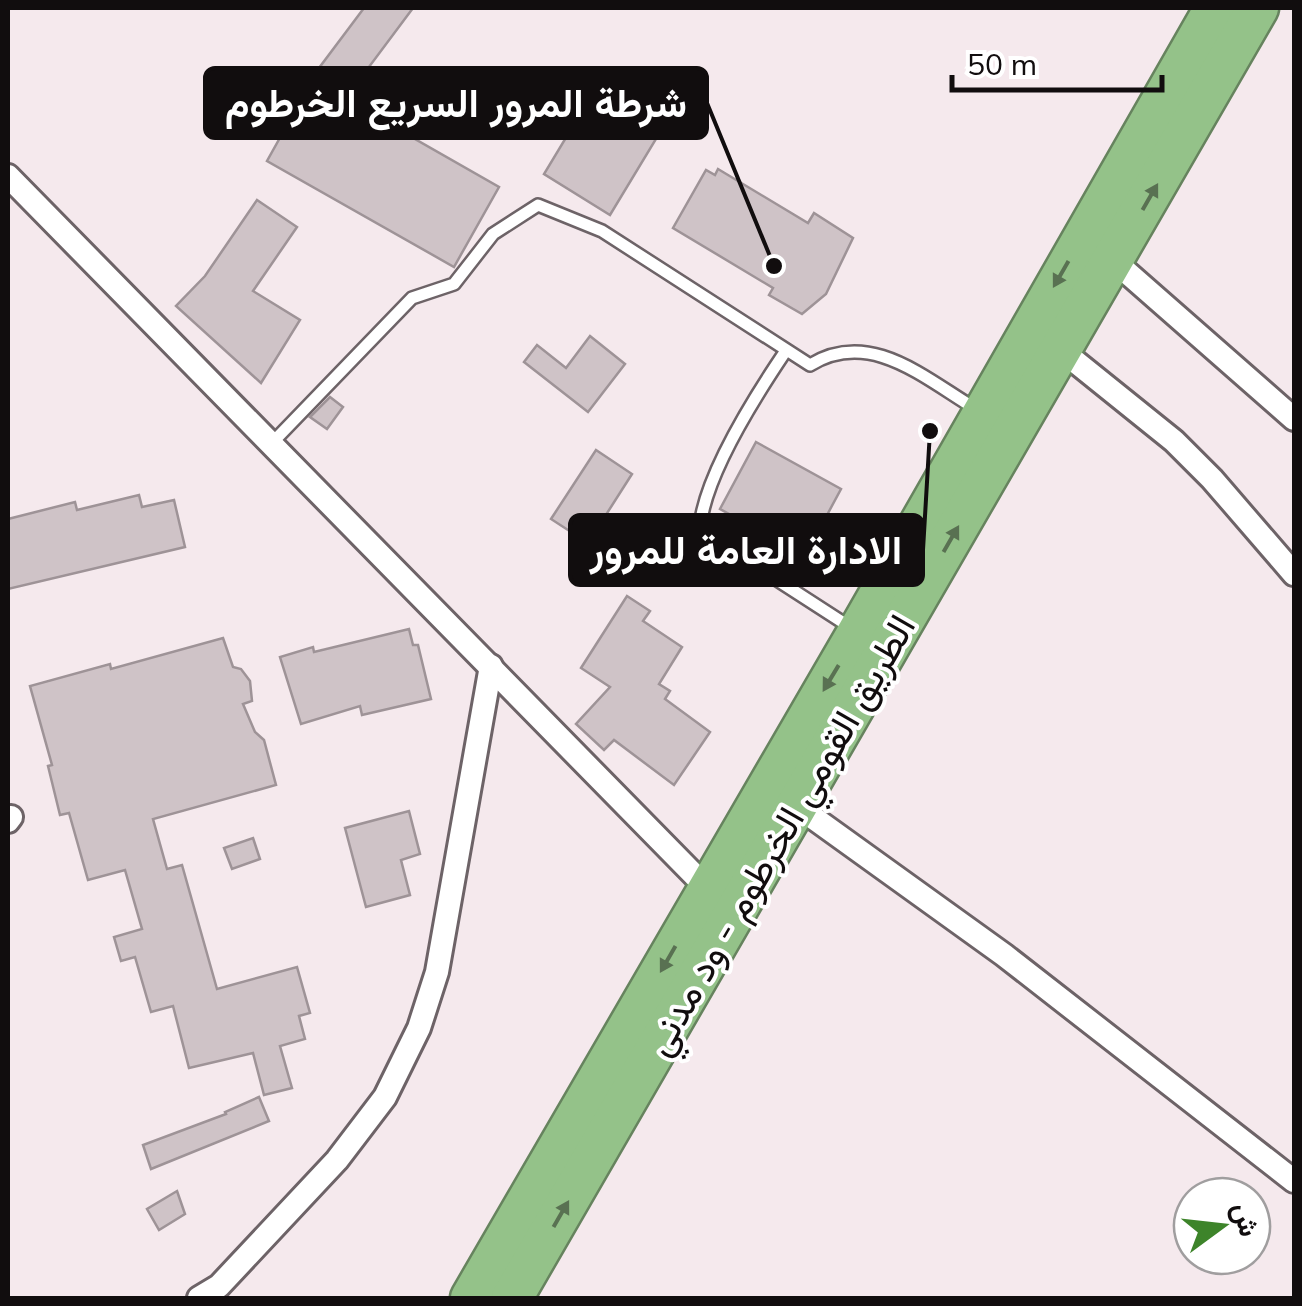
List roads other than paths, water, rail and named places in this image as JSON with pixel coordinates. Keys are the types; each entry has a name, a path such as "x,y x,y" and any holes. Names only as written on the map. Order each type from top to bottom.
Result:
{"highway":[{"name":"الطريق القومي الخرطوم - ود مدني","path":"512,1298 782,796 997,423 1214,8"},
{"name":"الطريق القومي الخرطوم - ود مدني","path":"472,1298 708,889 782,796 858,632 997,423 1061,350 1258,8"}],"street":[{"path":"8,176 708,889"},
{"path":"1114,261 1294,420"},
{"path":"1061,350 1174,441 1294,574"},
{"path":"199,1298 219,1286 244,1261 337,1160 385,1097 419,1028 437,972 491,666"},
{"path":"782,796 1004,955 1294,1182"}],"lane":[{"path":"272,444 412,298 454,284 493,234 538,205 602,231 810,365 828,354 864,351 882,356 997,423"},
{"path":"786,352 750,404 713,485 700,527 858,632"}],"place":[{"name":"شرطة المرور السريع الخرطوم","path":"774,266"},
{"name":"الادارة العامة للمرور","path":"930,431"}]}
